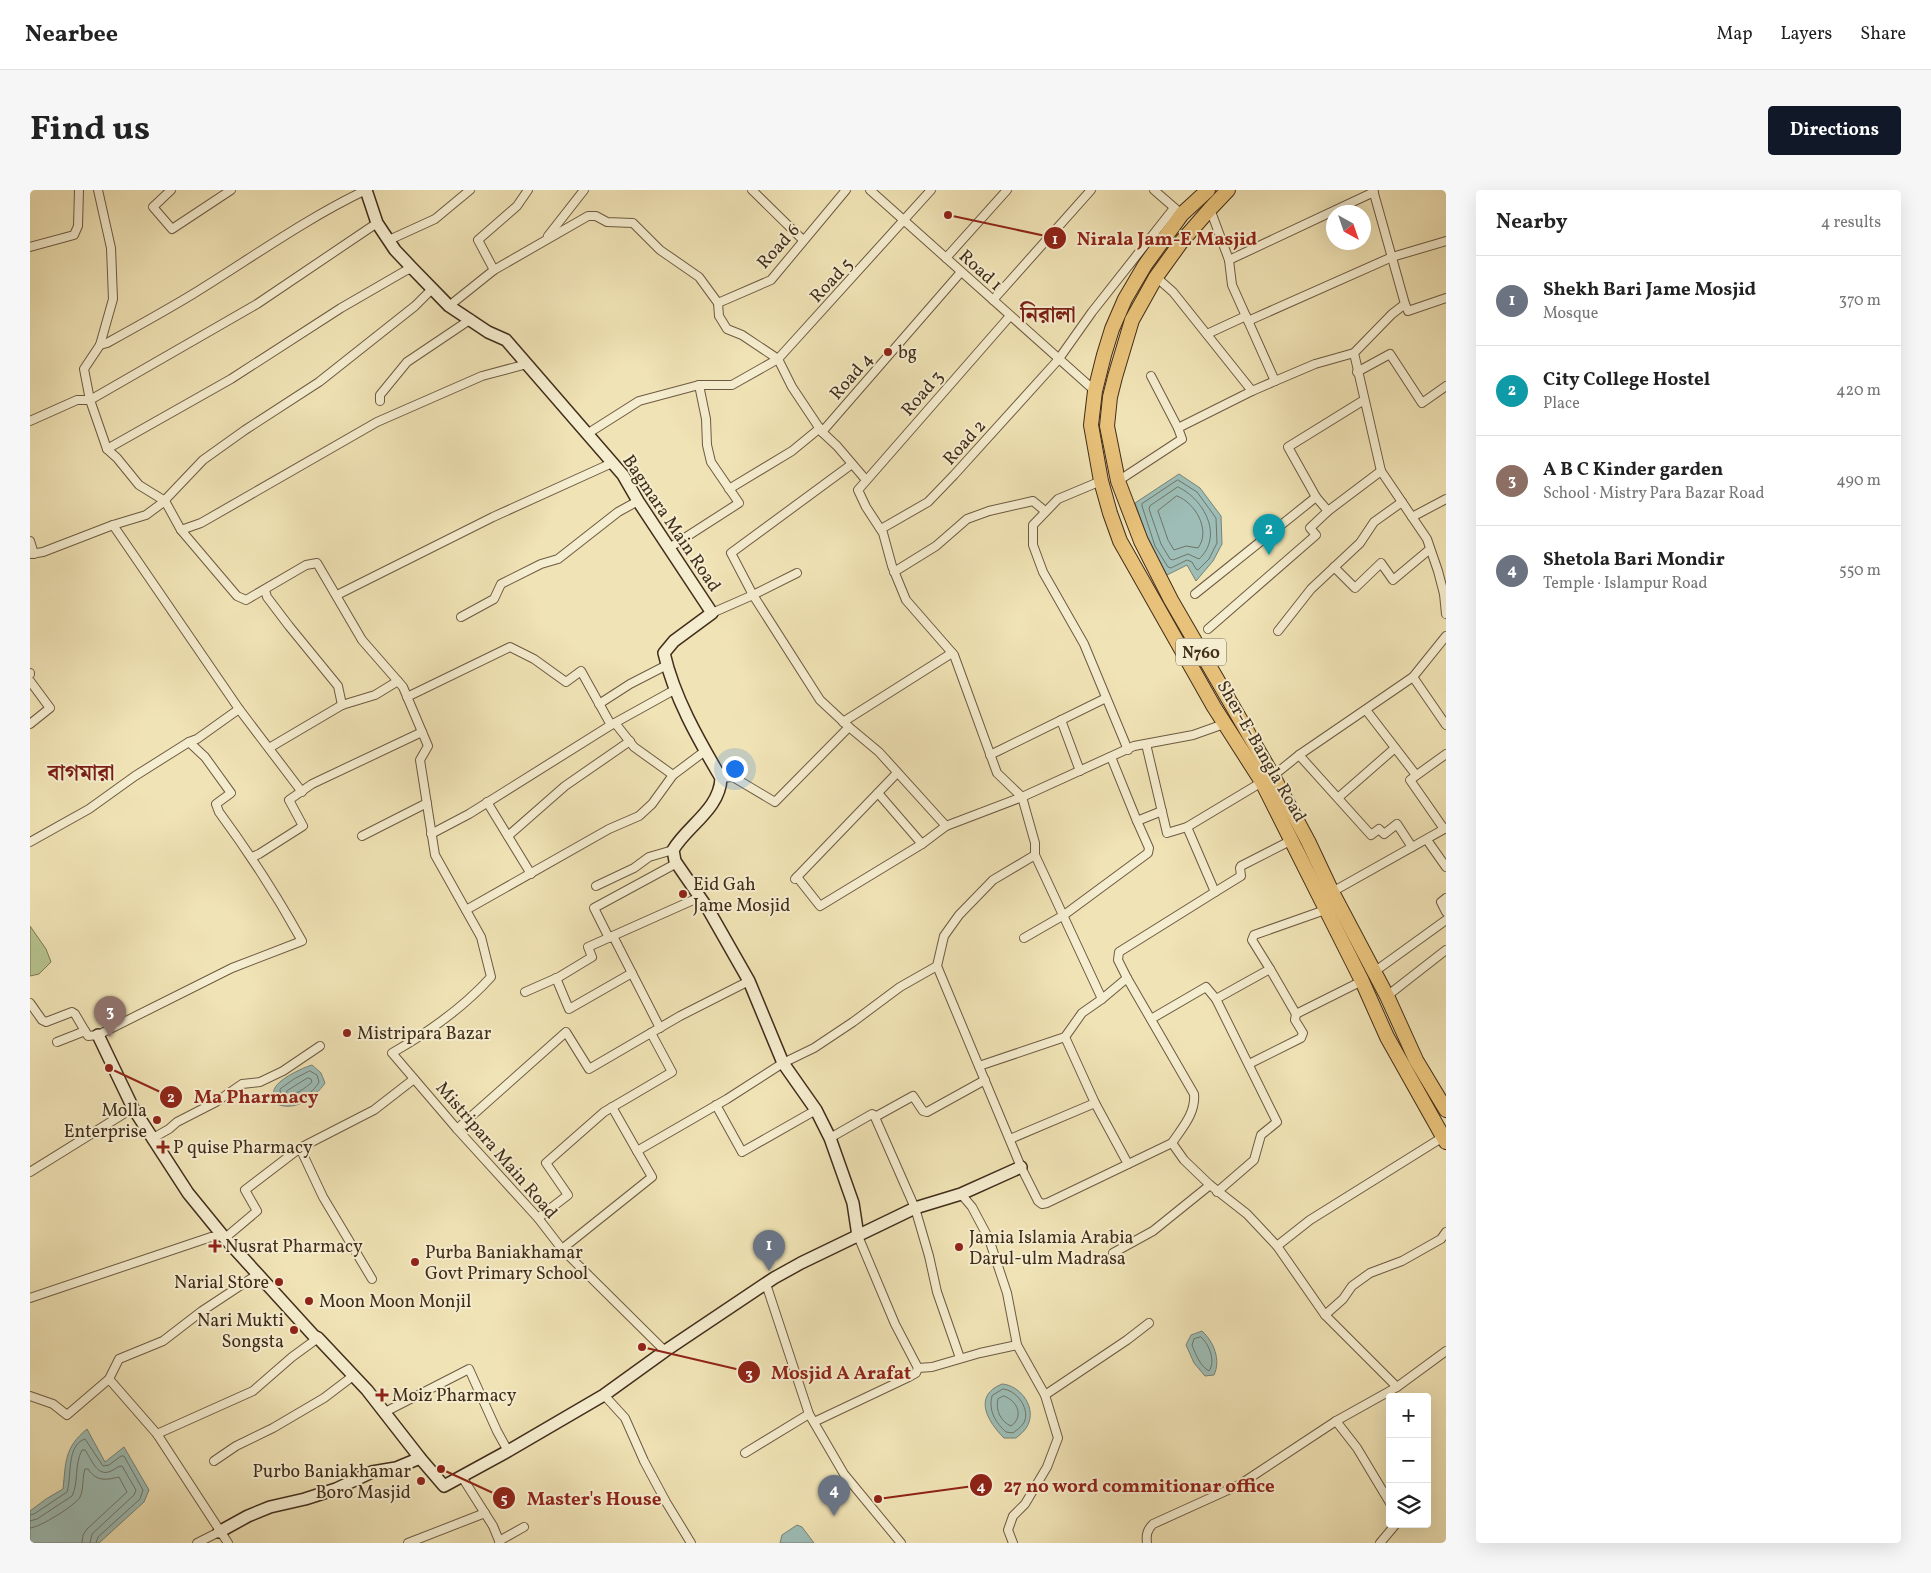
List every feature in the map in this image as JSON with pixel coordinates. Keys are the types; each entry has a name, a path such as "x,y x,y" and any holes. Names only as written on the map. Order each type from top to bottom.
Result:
{"highway":[{"name":"Sher-E-Bangla Road","path":"1208,190 1178,211 1125,299 1112,329 1095,391 1092,425 1101,481 1120,541 1224,724 1268,779 1308,841 1332,892 1387,996 1416,1060 1446,1110"},
{"name":"Sher-E-Bangla Road","path":"1228,190 1182,241 1156,278 1132,320 1110,397 1107,426 1118,481 1137,532 1171,600 1229,698 1268,779 1292,840 1325,910 1362,981 1387,1038 1443,1131"},
{"path":"1112,329 1127,334"},
{"path":"1157,607 1171,600"},
{"path":"1214,707 1229,698"}],"street":[{"path":"30,247 74,235 78,226 79,190"},
{"path":"98,190 111,248 113,299 100,345 84,369 90,400 107,449 139,485 165,501 181,530 237,596 246,600 306,565 317,564 362,640 403,687 428,746 420,760 435,855 466,910 609,829 639,816 652,804 673,775 705,751"},
{"path":"171,190 153,207 172,229 231,190"},
{"path":"100,345 107,343 193,294 278,239 366,190"},
{"name":"Bagmara Main Road","path":"366,190 377,223 412,268 449,306 488,332 506,340 623,475 712,613 674,641 664,652 667,665"},
{"path":"389,240 435,219 470,190"},
{"path":"494,270 478,240 517,206 528,190"},
{"path":"546,238 584,190"},
{"path":"752,190 803,240"},
{"name":"Road 6","path":"718,303 771,280 846,190"},
{"name":"Road 1","path":"870,190 1058,360 1095,391"},
{"name":"Road 5","path":"586,434 639,401 699,385 732,385 778,359 932,190"},
{"path":"946,258 1007,190"},
{"path":"993,300 1091,190"},
{"path":"1154,190 1178,211"},
{"path":"1229,260 1373,191 1408,311 1446,298"},
{"path":"1210,208 1229,260 1232,285 1275,381"},
{"name":"Road 2","path":"881,530 928,502 954,476 1058,360 1092,312 1178,211"},
{"path":"449,306 494,270 546,238 588,216 596,216 607,222 633,223 660,250 699,277 718,303 719,316 728,329 742,335 778,359 792,387 821,430 866,480"},
{"path":"30,421 76,400 90,400 257,304 377,223"},
{"path":"1207,334 1247,319 1392,257 1446,241"},
{"path":"107,449 231,379 341,308 412,268"},
{"name":"Road 4","path":"729,488 792,451 821,430 961,272"},
{"path":"1156,278 1173,292 1252,391"},
{"path":"30,541 32,554 44,552 112,525 146,515 165,501 203,460 326,377 415,306 432,289"},
{"path":"1178,428 1275,381 1315,364 1354,353 1392,314 1405,304"},
{"name":"Road 3","path":"881,530 866,507 858,490 1010,316"},
{"path":"380,401 380,395 407,362 471,319"},
{"path":"1354,353 1380,471 1426,539 1444,590 1446,614"},
{"path":"1357,372 1390,354 1422,403 1446,386"},
{"path":"181,530 200,523 377,422 482,376 527,364"},
{"path":"1118,481 1182,439 1151,376"},
{"path":"669,548 739,503 711,462 707,445 706,419 699,385"},
{"path":"1328,511 1316,497 1288,447 1364,400"},
{"path":"337,595 493,518 612,463"},
{"path":"852,464 731,553 753,595 820,700 879,752 946,826"},
{"path":"1208,629 1316,536 1310,528 1328,511 1380,471"},
{"path":"1101,481 1058,499 1045,511 1033,525 1033,545 1043,572 1084,644 1128,750"},
{"path":"1195,594 1316,497"},
{"path":"1412,517 1446,499"},
{"path":"461,617 494,599 501,584 541,564 558,559 618,512 638,501"},
{"path":"894,572 936,546 967,519 989,511 1033,501 1045,511"},
{"path":"1278,631 1311,589 1360,543 1374,522 1402,502"},
{"path":"112,525 239,709 302,792"},
{"path":"881,530 894,572 906,600 952,653 997,773 1022,797 1035,844 1035,855 1102,999"},
{"path":"1334,567 1355,588 1382,563 1393,580 1430,549"},
{"path":"1438,571 1446,567"},
{"path":"712,613 797,573"},
{"path":"265,590 267,597 338,686 342,705"},
{"path":"1146,744 1167,833 1188,827 1268,779 1300,754 1413,677 1446,636"},
{"path":"407,697 510,647 534,659 566,682 581,671 599,704 613,724 634,747 673,775"},
{"path":"720,778 733,777 774,802 846,724 952,653"},
{"path":"596,886 634,868 649,857 673,850 679,840 694,826 710,806 720,789 720,778 705,751 667,665 630,684 599,704"},
{"path":"1413,677 1446,725"},
{"path":"30,681 50,708 30,724"},
{"path":"269,748 342,705 375,694 398,681"},
{"path":"432,834 488,802 613,724 676,689"},
{"path":"990,755 1106,698"},
{"path":"30,842 89,809 189,742 197,739 239,709"},
{"path":"1366,710 1416,775"},
{"path":"1061,720 1080,771"},
{"path":"897,772 796,878 820,906 922,844 946,826 1022,797 1134,746 1193,735 1224,724"},
{"path":"252,857 303,826 289,800 312,784 422,732"},
{"path":"508,836 565,786 630,741"},
{"path":"30,1004 42,1020 46,1022 72,1012 88,1036 98,1035 232,968 302,941 252,857 219,812 216,804 231,793 205,757 189,742"},
{"path":"1339,797 1395,748"},
{"path":"1300,754 1372,835 1379,829 1384,834 1397,824 1412,847"},
{"path":"1332,892 1445,829 1410,780 1446,754"},
{"path":"1024,938 1064,915 1148,853 1149,848 1111,757"},
{"path":"878,793 922,844"},
{"path":"488,802 530,874"},
{"path":"362,836 427,803"},
{"path":"1137,821 1162,811"},
{"path":"1188,827 1215,892"},
{"path":"1035,855 993,880 959,915 944,936 937,966 1021,1166 1038,1201 1042,1204 1172,1143 1190,1115 1195,1102 1194,1094 1127,978 1118,960 1119,952 1241,876 1241,866 1292,840"},
{"path":"1427,840 1446,867"},
{"path":"673,850 677,863 700,897 749,981 783,1063 816,1110 830,1138 853,1203 858,1236 895,1324 918,1368"},
{"path":"1438,855 1446,851"},
{"path":"660,1028 632,973 594,908 677,863"},
{"path":"525,992 556,978 592,957 588,947 700,897"},
{"path":"1446,898 1441,902 1446,912"},
{"name":"Mistripara Main Road","path":"466,910 481,937 491,977 479,991 449,1016 421,1037 392,1053 457,1129 538,1218 562,1249 665,1351"},
{"path":"1249,1064 1301,1038 1303,1033 1295,1020 1296,1014 1252,940 1254,935 1325,910"},
{"path":"1374,972 1446,920"},
{"path":"1387,996 1446,950"},
{"path":"637,1151 783,1063 814,1048 900,987 937,966"},
{"path":"1216,999 1270,969"},
{"path":"556,978 569,1009 632,973"},
{"path":"979,1066 1065,1037 1082,1013 1127,978"},
{"path":"457,1129 566,1032 590,1069 680,1016 749,981"},
{"path":"1296,1014 1362,981"},
{"path":"1150,1019 1206,987 1216,999 1276,1123 1261,1135 1254,1160 1217,1192"},
{"path":"57,1042 85,1031"},
{"path":"538,1218 568,1195 546,1163 604,1112 672,1072 651,1033"},
{"path":"98,1035 133,1108 188,1193 224,1237 385,1412 444,1486 508,1451 604,1394 766,1284 802,1263 915,1208 962,1194 1021,1166"},
{"path":"1065,1037 1095,1103 1128,1164"},
{"path":"152,1138 169,1129 177,1122 216,1102 242,1084 260,1082 283,1072 320,1046"},
{"path":"30,1298 211,1237 224,1237 257,1211 246,1190 300,1148 374,1110 414,1079"},
{"path":"875,1117 913,1096 923,1111 927,1112 985,1080"},
{"path":"1010,1140 1095,1103"},
{"path":"716,1105 742,1152 816,1110"},
{"path":"562,1249 652,1177 612,1107"},
{"path":"30,1172 133,1108"},
{"path":"830,1138 872,1114 875,1117 915,1208 937,1292 960,1358"},
{"path":"1277,1246 1310,1220 1399,1166 1443,1131"},
{"path":"1172,1143 1184,1160 1217,1192 1247,1214 1277,1246 1325,1315 1397,1387"},
{"path":"300,1148 323,1197 372,1279"},
{"path":"1113,1253 1154,1231 1210,1185"},
{"path":"962,1194 972,1207 989,1239 1007,1293 1017,1345 1045,1395 1058,1438 1047,1467 1025,1504 1013,1516 1008,1530 1013,1543"},
{"path":"1325,1315 1343,1299 1352,1286 1370,1273 1402,1261 1441,1239 1446,1232"},
{"path":"30,1396 53,1404 67,1415 109,1379 119,1359 163,1341 202,1311 258,1274"},
{"path":"766,1284 809,1414 844,1474 896,1542"},
{"path":"1045,1395 1149,1323"},
{"path":"157,1434 253,1391 292,1357 318,1338"},
{"path":"918,1368 932,1367 960,1358 1017,1345"},
{"path":"1147,1543 1148,1529 1153,1524 1239,1485 1336,1421 1397,1387 1446,1350"},
{"path":"814,1422 909,1377 916,1373 918,1368"},
{"path":"385,1412 469,1369 508,1451"},
{"path":"214,1461 236,1446 273,1428 324,1398 353,1376"},
{"path":"109,1379 157,1434 219,1532 228,1543"},
{"path":"604,1394 625,1418 644,1461 691,1543"},
{"path":"745,1453 809,1414"},
{"path":"1336,1421 1356,1448 1386,1497"},
{"path":"197,1543 248,1516 270,1507 336,1489 372,1472 396,1468 420,1458"},
{"path":"462,1477 485,1512 500,1542 524,1527"},
{"path":"408,1543 485,1512"},
{"path":"1380,1543 1393,1528"}],"green space":[{"path":"30,926 46,949 51,962 39,974 30,976"}],"water":[{"path":"1179,474 1200,488 1221,516 1222,544 1213,561 1196,581 1187,565 1167,575 1151,548 1135,503"},
{"path":"312,1065 321,1073 325,1083 321,1089 310,1099 296,1105 282,1106 275,1103 274,1090 277,1085 291,1074"},
{"path":"1202,1331 1210,1340 1215,1352 1217,1363 1214,1375 1205,1376 1194,1363 1186,1345 1191,1335"},
{"path":"1002,1384 1008,1385 1020,1392 1030,1409 1028,1425 1016,1438 1004,1438 988,1417 986,1410 985,1402 987,1395"},
{"path":"87,1429 105,1462 124,1447 149,1490 144,1502 99,1543 30,1543 30,1511 63,1489 66,1463 70,1449 79,1436"},
{"path":"797,1525 802,1527 814,1543 780,1543 782,1535"}],"place":[{"name":"Nirala Jam-E Masjid","path":"948,215"},
{"name":"bg","path":"888,352"},
{"name":"City College Hostel","path":"1269,555"},
{"name":"Eid Gah Jame Mosjid","path":"683,894"},
{"name":"Mistripara Bazar","path":"347,1033"},
{"name":"A B C Kinder garden","path":"110,1037"},
{"name":"Ma Pharmacy","path":"109,1068"},
{"name":"Molla Enterprise","path":"157,1120"},
{"name":"P quise Pharmacy","path":"163,1147"},
{"name":"Nusrat Pharmacy","path":"215,1246"},
{"name":"Jamia Islamia Arabia Darul-ulm Madrasa","path":"959,1247"},
{"name":"Purba Baniakhamar Govt Primary School","path":"415,1262"},
{"name":"Shekh Bari Jame Mosjid","path":"769,1271"},
{"name":"Narial Store","path":"279,1282"},
{"name":"Moon Moon Monjil","path":"309,1301"},
{"name":"Nari Mukti Songsta","path":"294,1330"},
{"name":"Mosjid A Arafat","path":"642,1347"},
{"name":"Moiz Pharmacy","path":"382,1395"},
{"name":"Master's House","path":"441,1469"},
{"name":"Purbo Baniakhamar Boro Masjid","path":"421,1481"},
{"name":"27 no word commitionar office","path":"878,1499"},
{"name":"Shetola Bari Mondir","path":"834,1516"}],"district":[{"name":"নিরালা","path":"1048,314"},
{"name":"বাগমারা","path":"81,772"}]}
